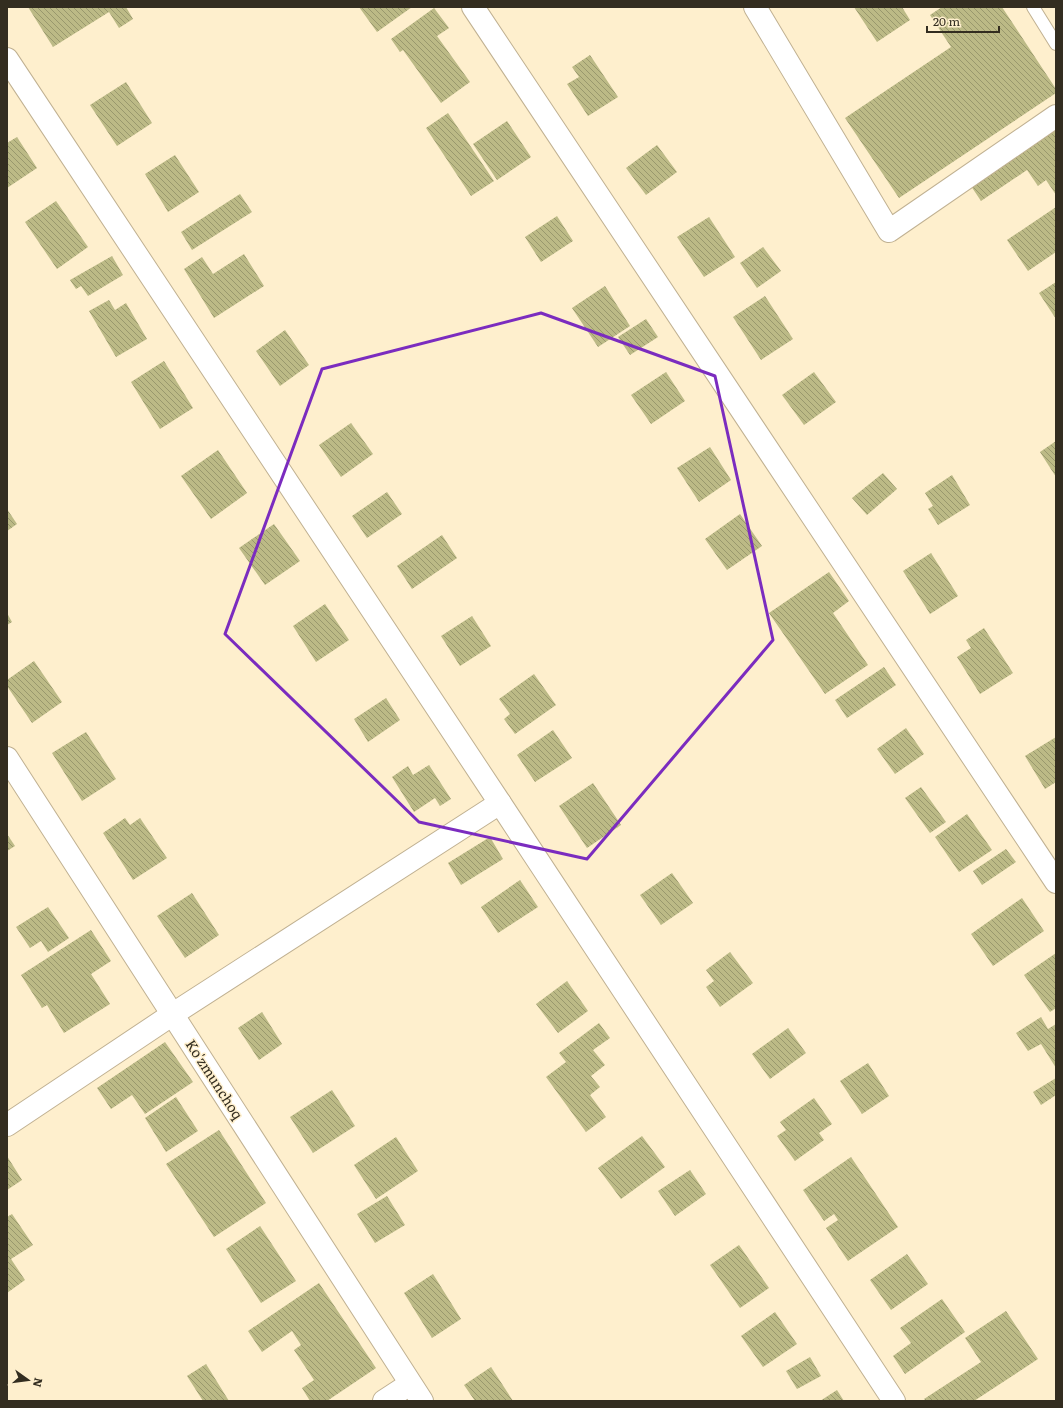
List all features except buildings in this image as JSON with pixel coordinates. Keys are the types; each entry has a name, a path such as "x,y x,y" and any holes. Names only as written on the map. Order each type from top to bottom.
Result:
{"street":[{"path":"473,7 1056,882"},
{"path":"755,7 890,231 1056,116"},
{"path":"7,59 894,1401"},
{"name":"Ko'zmunchoq","path":"7,758 416,1392"},
{"path":"7,1125 173,1014 500,803"},
{"path":"384,1401 416,1392"}],"lane":[{"path":"1033,7 1056,44"}],"highlighted area":[{"path":"541,313 715,376 773,640 587,859 419,822 225,634 322,369"}]}
